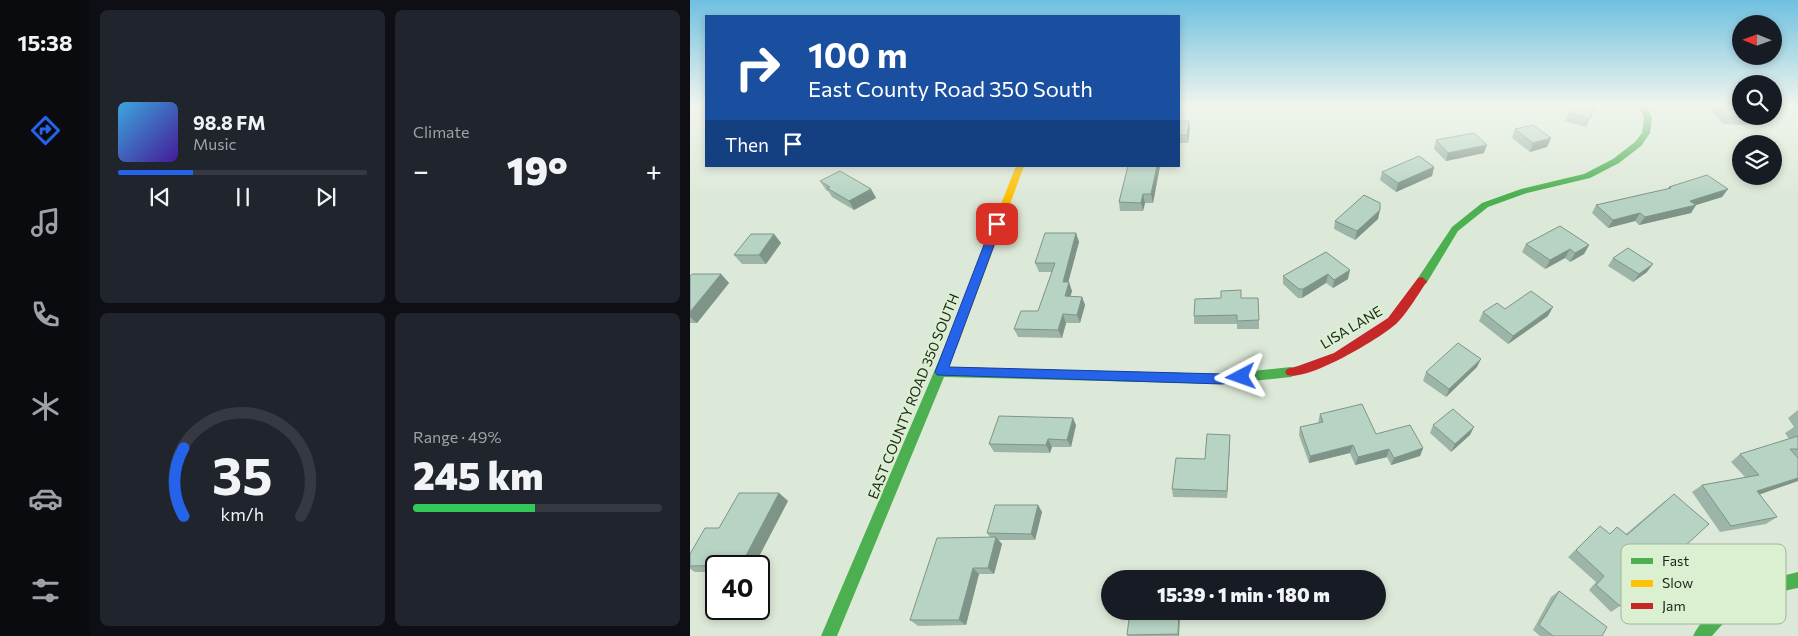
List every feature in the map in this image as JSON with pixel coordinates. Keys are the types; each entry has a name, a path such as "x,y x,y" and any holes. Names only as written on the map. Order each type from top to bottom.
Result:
{"street":[{"name":"LISA LANE","path":"941,372 1222,379 1299,371 1338,356 1392,321 1426,276 1454,229 1485,205 1524,191 1587,176 1616,161 1638,144 1644,136"},
{"name":"EAST COUNTY ROAD 350 SOUTH","path":"830,636 941,372 1020,167"},
{"path":"1701,636 1713,624"}],"building":[{"path":"1459,136 1477,136 1487,145 1448,153 1436,140"},
{"path":"1524,136 1548,136 1551,138 1533,143"},
{"path":"1419,156 1434,167 1398,183 1382,172"},
{"path":"1128,167 1157,167 1151,194 1143,194 1141,203 1119,202"},
{"path":"840,171 871,189 849,201 827,188 830,187 820,181"},
{"path":"1707,175 1728,189 1690,201 1696,205 1645,217 1640,213 1613,220 1596,205 1671,188 1669,187"},
{"path":"1364,195 1380,203 1380,210 1357,231 1335,221"},
{"path":"1560,226 1589,245 1575,253 1570,249 1550,260 1526,244"},
{"path":"1045,233 1076,233 1063,282 1069,282 1065,296 1082,297 1077,315 1063,314 1058,330 1014,329 1021,311 1038,311 1055,263 1035,263"},
{"path":"751,234 774,234 759,255 734,255"},
{"path":"1628,248 1653,264 1639,274 1613,258"},
{"path":"1326,252 1350,270 1334,280 1328,274 1303,289 1299,289 1283,276"},
{"path":"692,274 721,274 690,312 690,276"},
{"path":"1241,290 1241,298 1258,298 1259,320 1237,321 1237,315 1194,316 1195,299 1221,298 1221,291"},
{"path":"1531,291 1553,307 1513,336 1483,312 1497,303 1505,309"},
{"path":"1458,343 1481,359 1449,389 1426,372"},
{"path":"1362,404 1376,434 1410,425 1423,448 1394,458 1389,449 1358,457 1353,445 1310,456 1300,427 1323,422 1320,414"},
{"path":"1453,409 1474,427 1455,444 1433,425"},
{"path":"999,416 1073,418 1067,440 1048,439 1046,445 989,444"},
{"path":"1207,434 1230,435 1227,491 1172,489 1176,458 1205,459"},
{"path":"1798,436 1798,449 1790,449 1798,458 1798,478 1757,491 1777,517 1731,526 1702,485 1759,475 1740,454"},
{"path":"739,493 779,493 746,555 705,555 705,566 690,566 690,554 705,528 719,528"},
{"path":"1674,494 1709,524 1687,544 1621,544 1620,606 1596,585 1604,576 1576,550 1600,526 1610,534 1617,527 1627,535"},
{"path":"995,505 1038,505 1031,534 987,533"},
{"path":"996,537 988,568 973,568 959,620 910,620 937,538"},
{"path":"1559,591 1607,627 1602,636 1553,636 1539,625"},
{"path":"1129,620 1179,620 1178,634 1127,635"}],"traffic: fast":[{"path":"1422,281 1455,229 1485,205 1524,191 1587,176 1616,161 1638,144 1644,136"},
{"path":"829,636 954,339"},
{"path":"941,372 1222,379 1291,372"},
{"path":"1786,583 1798,580"},
{"path":"1701,636 1712,624"}],"traffic: slow":[{"path":"954,339 1020,167"}],"traffic: jam":[{"path":"1291,372 1299,371 1338,356 1392,321 1422,281"}],"route":[{"path":"997,224 941,372 1222,379 1241,377"}]}
